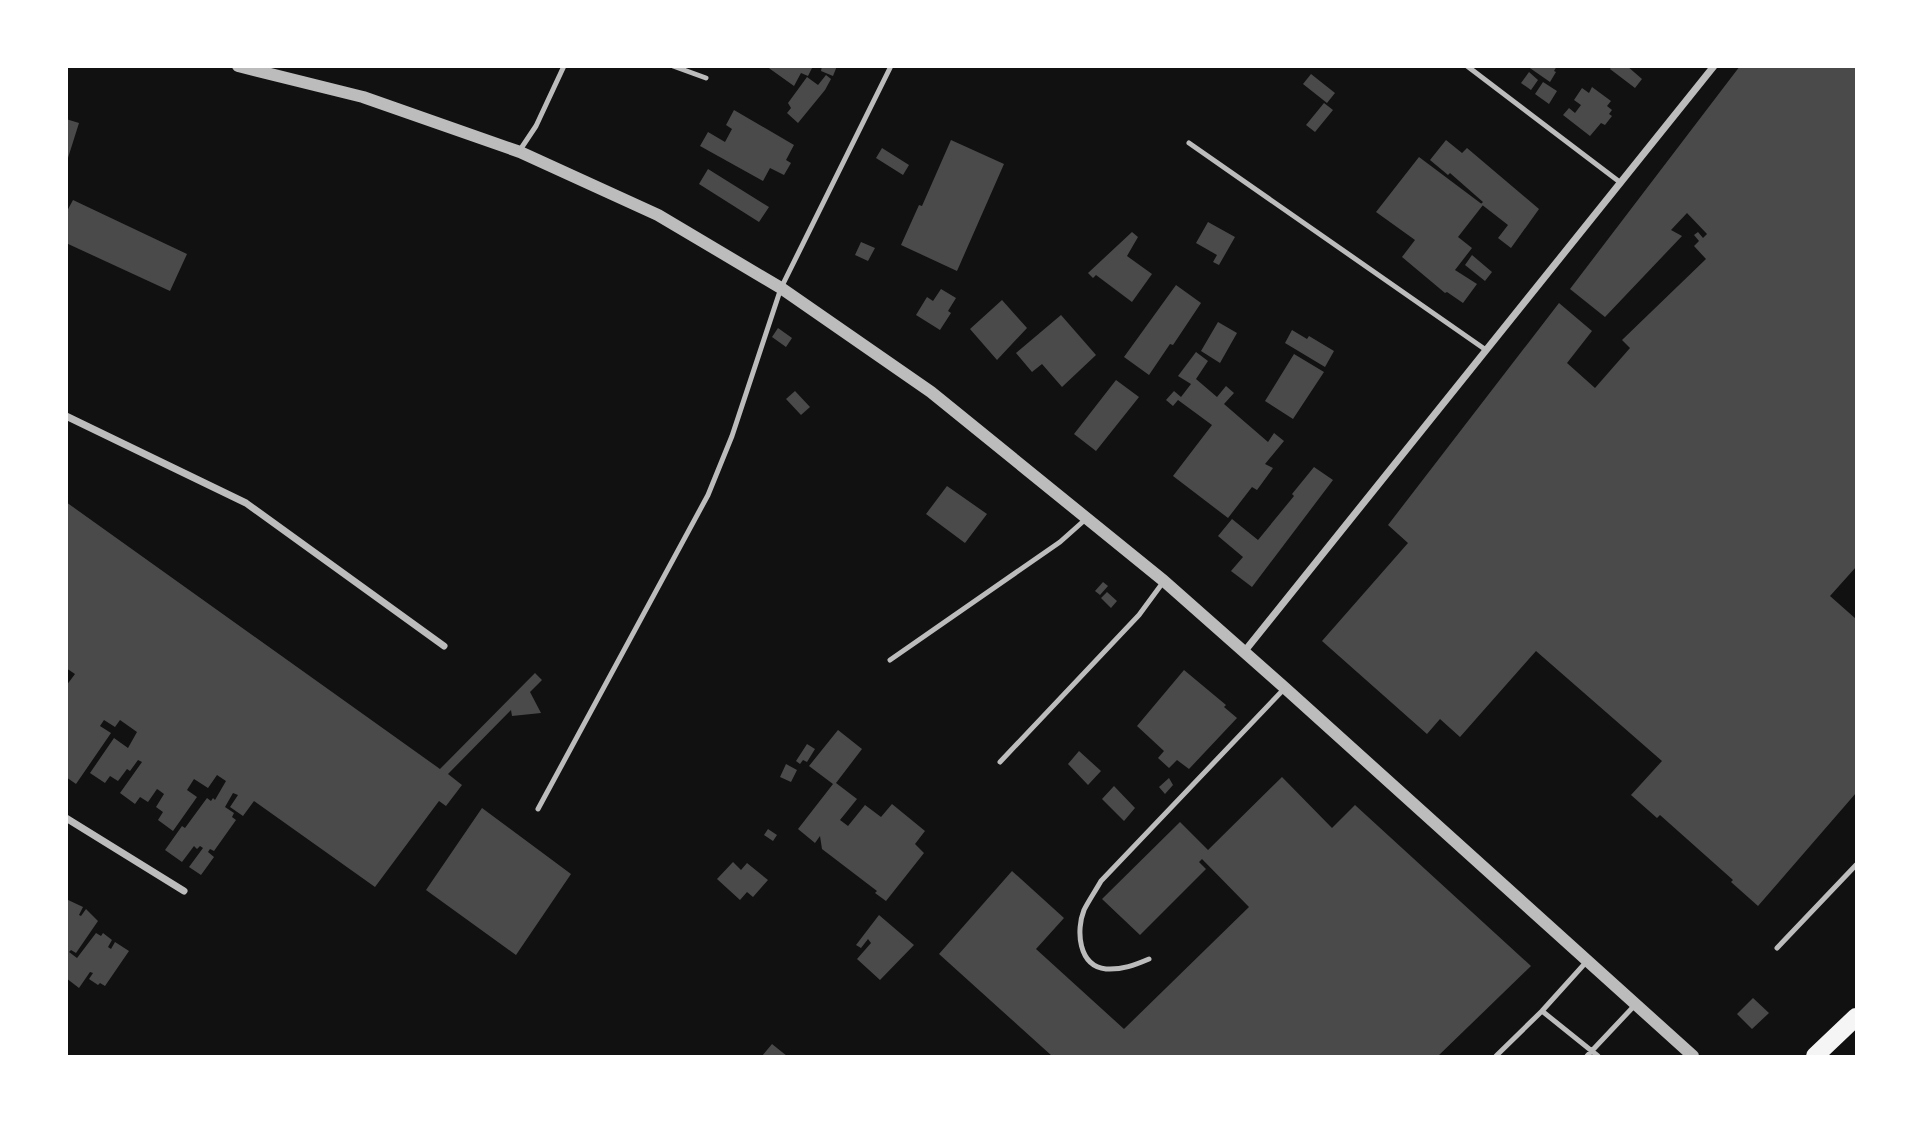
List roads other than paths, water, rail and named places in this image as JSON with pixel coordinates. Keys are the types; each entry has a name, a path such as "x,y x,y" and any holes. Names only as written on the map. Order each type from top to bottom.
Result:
{"main road":[{"path":"1815,1056 1857,1017"}],"street":[{"path":"238,66 363,97 520,152 659,215 781,288 931,392 1164,581 1693,1056"},
{"path":"1244,652 1714,66"},
{"path":"66,416 246,503 444,646"},
{"path":"66,818 184,891"}],"lane":[{"path":"520,152 536,126 564,66"},
{"path":"673,66 705,78"},
{"path":"538,809 708,495 732,436 781,288 891,66"},
{"path":"1467,66 1621,183"},
{"path":"1189,143 1486,350"},
{"path":"890,660 1060,542 1087,518"},
{"path":"1000,762 1139,615 1164,581"},
{"path":"1149,959 1127,968 1102,969 1084,956 1079,936 1084,911 1101,881 1285,688"},
{"path":"1777,948 1857,865"},
{"path":"1496,1056 1542,1012 1588,960"},
{"path":"1589,1054 1636,1004"},
{"path":"1542,1012 1589,1054 1598,1056"}]}
